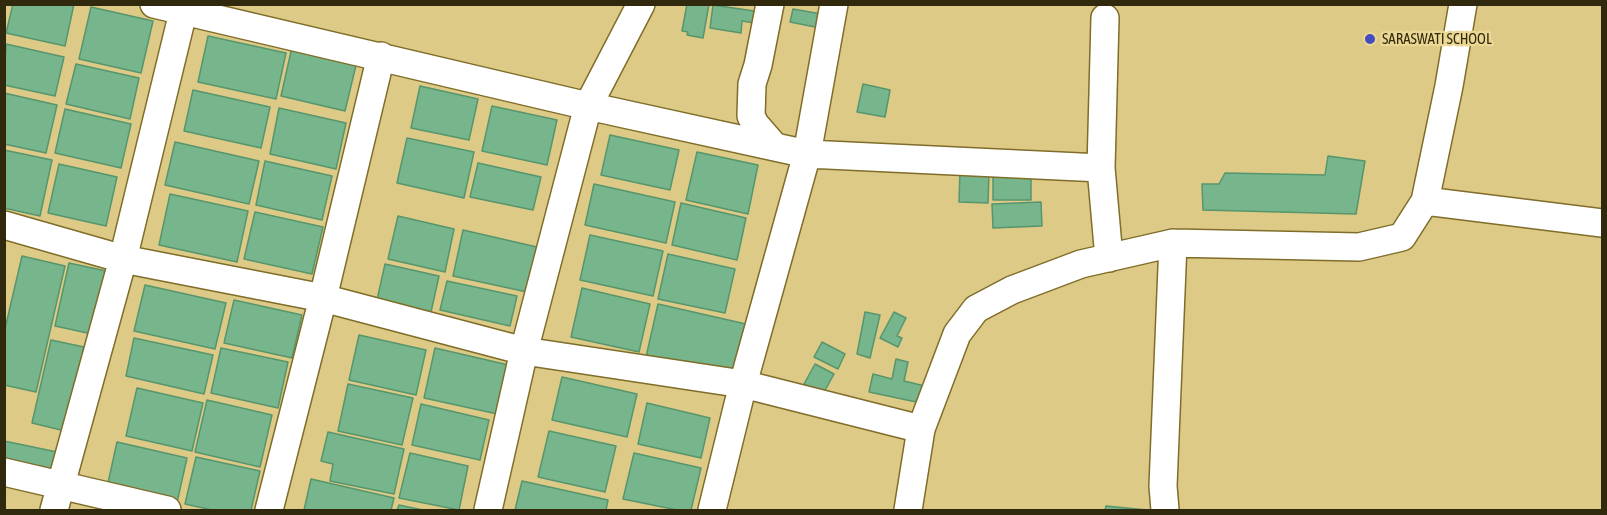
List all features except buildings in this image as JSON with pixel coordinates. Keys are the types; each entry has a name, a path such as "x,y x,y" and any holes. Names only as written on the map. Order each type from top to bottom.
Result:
{"street":[{"path":"154,4 184,8 588,106 807,154 1101,168"},
{"path":"488,510 524,351 588,106 640,4"},
{"path":"770,4 752,84 751,116 775,147"},
{"path":"712,510 743,384 807,154 834,4"},
{"path":"908,510 921,429 957,334 976,309 1012,290 1081,264 1173,243 1359,248 1402,237 1425,201 1463,4"},
{"path":"57,498 123,260 184,8"},
{"path":"1105,18 1101,168 1109,258"},
{"path":"269,510 381,56"},
{"path":"1425,201 1602,223"},
{"path":"4,225 123,260 323,298 524,351 743,384 921,429"},
{"path":"1166,510 1163,486 1173,243"},
{"path":"4,472 57,498 167,510"}],"place":[{"name":"SARASWATI SCHOOL","path":"1370,39"}]}
